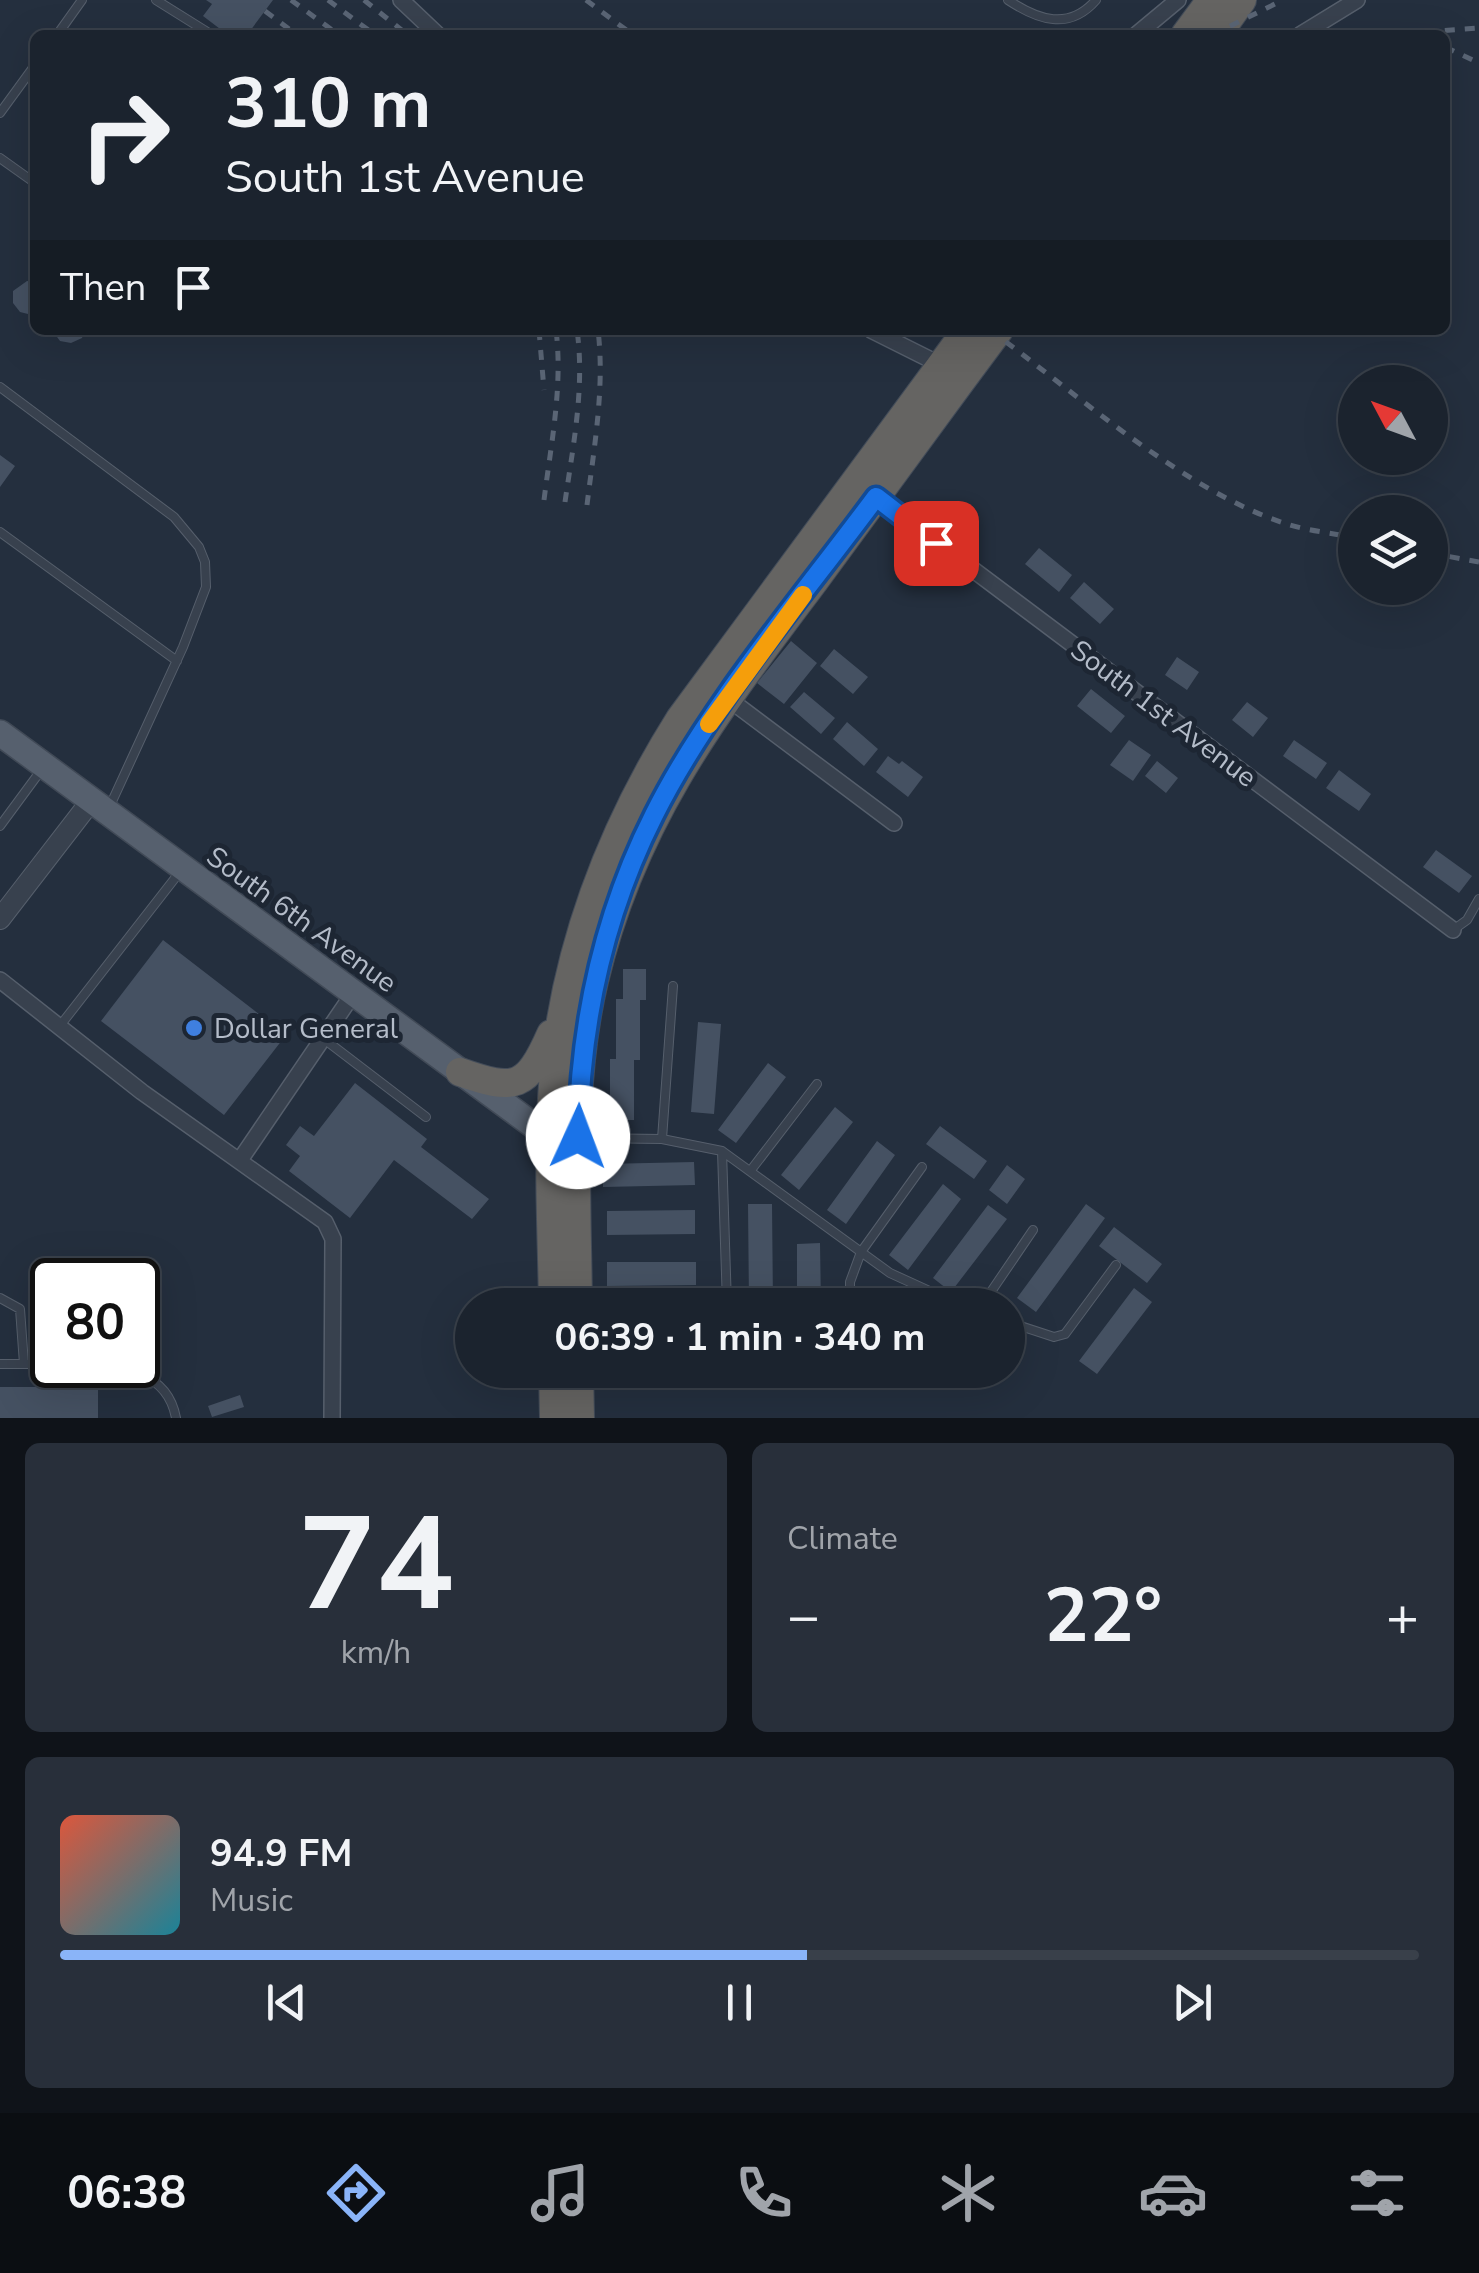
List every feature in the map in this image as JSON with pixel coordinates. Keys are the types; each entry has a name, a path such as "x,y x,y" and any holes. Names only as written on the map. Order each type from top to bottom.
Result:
{"highway":[{"path":"1189,30 1211,0"},
{"path":"1221,30 1242,0"},
{"path":"866,490 963,335"},
{"path":"460,1072 506,1084 526,1077 539,1061 562,1010 588,908 620,826 652,764 717,690 866,490 994,335"},
{"path":"554,1288 564,1134 593,985 616,906 653,817 702,732 717,690"},
{"path":"562,1010 564,1134 577,1288"},
{"path":"554,1388 554,1418"},
{"path":"579,1388 580,1418"}],"main road":[{"name":"South 6th Avenue","path":"0,733 533,1125 564,1134"}],"street":[{"path":"401,0 433,30"},
{"path":"1142,30 1178,0"},
{"path":"1308,30 1357,0"},
{"path":"880,335 941,365"},
{"name":"South 1st Avenue","path":"866,490 1453,930"},
{"path":"717,690 894,822"},
{"path":"0,919 99,807"},
{"path":"0,980 142,1092 330,1229 332,1418"},
{"path":"240,1160 353,994"}],"lane":[{"path":"60,30 82,0"},
{"path":"156,0 204,30"},
{"path":"1008,0 1045,20 1058,21 1084,12 1096,0"},
{"path":"0,112 30,71"},
{"path":"0,158 30,179"},
{"path":"0,388 174,516 199,546 205,562 206,587 177,661 99,807"},
{"path":"0,532 177,661"},
{"path":"0,826 44,766"},
{"path":"59,1027 182,868"},
{"path":"1453,930 1467,920 1479,899"},
{"path":"662,1139 672,986"},
{"path":"324,1039 426,1117"},
{"path":"752,1170 817,1084"},
{"path":"564,1134 662,1139 722,1151 862,1252 920,1288"},
{"path":"722,1151 726,1288"},
{"path":"850,1288 862,1252 922,1167"},
{"path":"994,1288 1034,1230"},
{"path":"1025,1328 1054,1337 1066,1334 1116,1265"},
{"path":"0,1298 20,1309 24,1364"},
{"path":"0,1364 30,1364"},
{"path":"160,1388 167,1394 176,1418"}],"building":[{"path":"206,0 273,0 251,30 221,30 203,16 212,4"},
{"path":"30,281 30,314 20,312 13,303 13,291"},
{"path":"56,335 83,335 71,343 60,341"},
{"path":"0,455 15,466 0,487"},
{"path":"1039,548 1072,575 1059,592 1025,564"},
{"path":"1084,582 1114,609 1100,624 1070,598"},
{"path":"791,641 817,663 784,704 757,683"},
{"path":"834,649 868,677 853,694 820,666"},
{"path":"1177,657 1199,672 1187,690 1165,675"},
{"path":"1091,689 1125,716 1111,733 1077,706"},
{"path":"804,692 835,718 821,734 790,707"},
{"path":"1247,702 1268,718 1253,737 1232,720"},
{"path":"847,722 878,749 864,766 833,739"},
{"path":"1129,740 1151,755 1133,781 1110,765"},
{"path":"1294,740 1327,763 1316,779 1283,756"},
{"path":"888,756 923,777 908,797 876,772"},
{"path":"1157,761 1178,778 1166,793 1145,776"},
{"path":"1339,770 1371,794 1359,811 1326,788"},
{"path":"1436,850 1472,876 1459,893 1423,867"},
{"name":"Dollar General","path":"163,940 286,1035 224,1115 101,1021"},
{"path":"623,969 646,969 646,1000 640,1000 640,1060 634,1060 634,1120 610,1120 610,1059 616,1059 616,999 623,999"},
{"path":"698,1022 721,1024 714,1114 691,1112"},
{"path":"768,1063 786,1077 736,1143 718,1130"},
{"path":"355,1083 427,1139 421,1147 489,1199 472,1219 394,1160 350,1218 289,1171 300,1156 286,1145 300,1126 314,1136"},
{"path":"835,1107 853,1122 799,1190 781,1175"},
{"path":"940,1126 987,1161 974,1179 926,1144"},
{"path":"877,1141 895,1155 846,1224 827,1210"},
{"path":"694,1162 695,1185 603,1187 603,1164"},
{"path":"1007,1165 1025,1179 1007,1204 989,1190"},
{"path":"943,1184 961,1199 908,1270 889,1255"},
{"path":"748,1204 772,1204 773,1288 749,1288"},
{"path":"1086,1204 1105,1218 1036,1312 1025,1304 1024,1288"},
{"path":"988,1205 1007,1219 954,1288 946,1288 933,1278"},
{"path":"695,1210 695,1234 607,1235 607,1211"},
{"path":"1114,1227 1162,1264 1147,1283 1099,1246"},
{"path":"820,1243 821,1288 797,1288 797,1244"},
{"path":"607,1262 696,1262 696,1285 607,1286"},
{"path":"1134,1288 1152,1302 1097,1374 1079,1361"},
{"path":"0,1387 98,1388 98,1418 0,1418"},
{"path":"240,1395 244,1407 212,1417 208,1406"}],"railway":[{"path":"291,0 332,30"},
{"path":"328,0 368,30"},
{"path":"364,0 402,30"},
{"path":"586,0 626,30"},
{"path":"1222,30 1283,0"},
{"path":"265,11 290,30"},
{"path":"1450,30 1479,28"},
{"path":"1450,49 1479,63"},
{"path":"539,335 544,390"},
{"path":"544,500 557,394 556,335"},
{"path":"565,502 579,395 577,335"},
{"path":"587,505 599,396 598,335"},
{"path":"997,335 1132,439 1210,489 1287,524 1338,535"},
{"path":"1448,556 1479,562"}],"slow traffic":[{"path":"709,724 803,595"}],"place":[{"name":"Dollar General","path":"194,1028"}],"route":[{"path":"578,1137 583,1045 601,953 628,876 674,777 702,732 876,497 936,543"}]}
